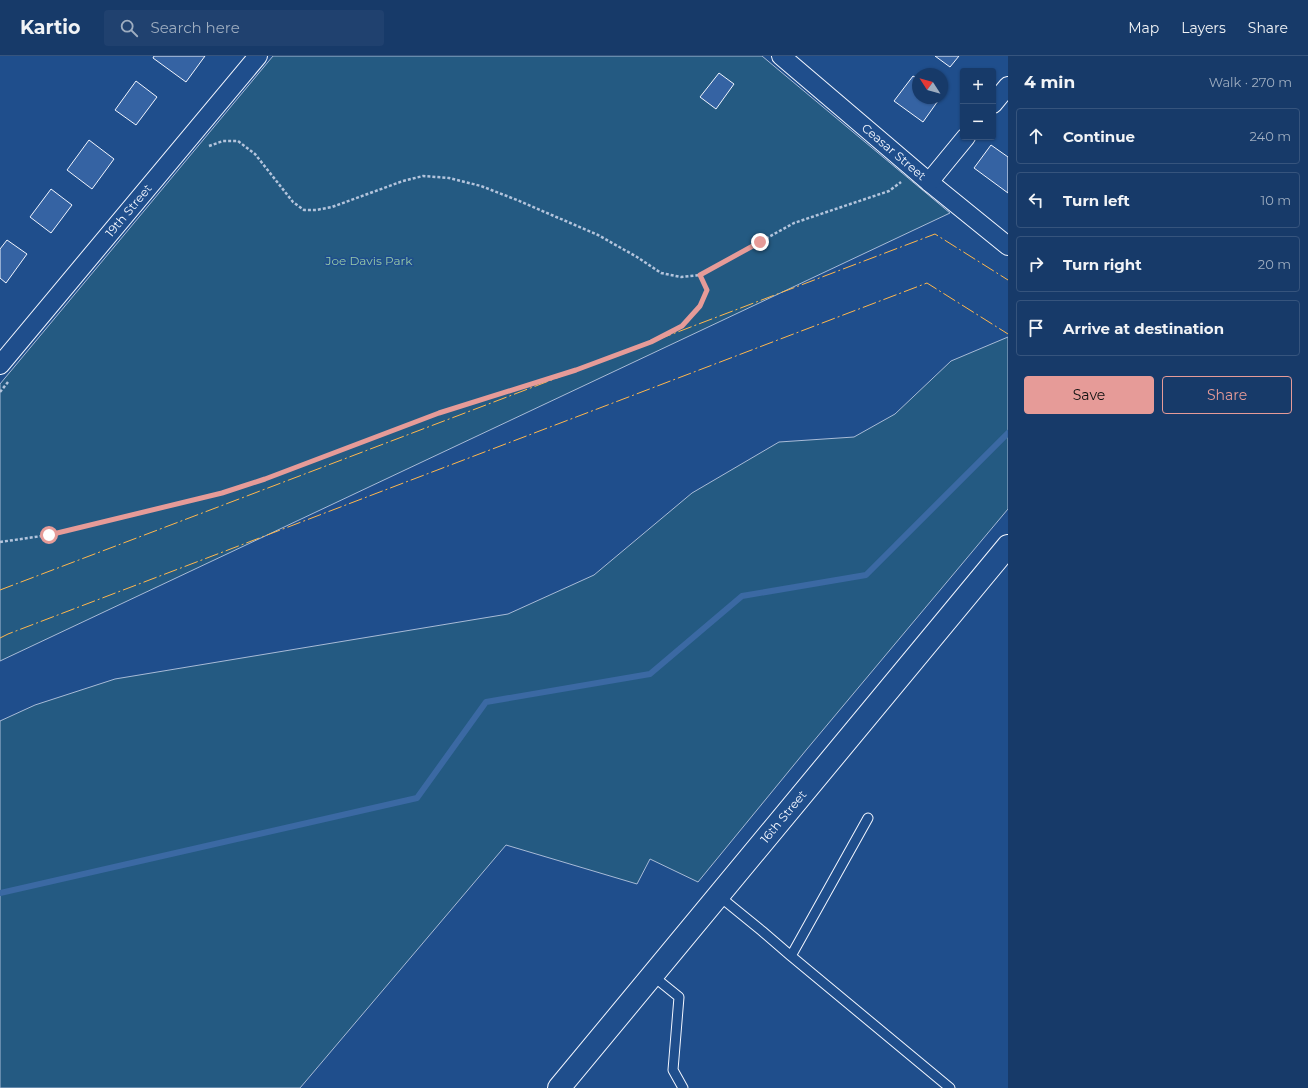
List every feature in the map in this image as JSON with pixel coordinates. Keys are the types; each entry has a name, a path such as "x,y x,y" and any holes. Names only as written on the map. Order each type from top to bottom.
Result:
{"street":[{"name":"19th Street","path":"0,365 258,56"},
{"name":"Ceasar Street","path":"781,56 929,182 1008,246"},
{"path":"996,100 1008,86"},
{"path":"929,182 964,140"},
{"name":"16th Street","path":"559,1088 1008,546"}],"lane":[{"path":"790,956 868,818"},
{"path":"719,896 950,1088"},
{"path":"653,976 679,997 673,1070 683,1088"}],"path":[{"path":"223,140 238,141 255,154 293,202 304,210 316,210 332,207 403,181 423,176 449,178 481,186 517,200 598,236 637,257 661,273 681,277 700,275 794,223 889,191 903,180"},
{"path":"0,542 49,535 222,493 286,471 439,413 576,370 643,345 682,326 700,306 707,290 700,275"}],"green space":[{"name":"Joe Davis Park","path":"273,56 762,56 950,213 0,661 0,384"},
{"path":"1008,337 1008,509 698,882 650,859 637,884 506,845 300,1088 0,1088 0,721 35,705 115,679 508,614 594,575 692,493 779,442 854,437 895,414 951,361"}],"building":[{"path":"154,56 205,56 186,82 153,58"},
{"path":"935,56 959,56 950,67"},
{"path":"719,73 734,84 716,109 700,97"},
{"path":"912,77 912,104 936,104 923,122 894,101"},
{"path":"136,81 157,97 136,125 115,110"},
{"path":"89,140 114,159 92,189 67,170"},
{"path":"991,145 1008,157 1008,193 974,168"},
{"path":"51,189 72,205 51,233 30,217"},
{"path":"7,240 27,254 6,283 0,278 0,249"}],"waterway":[{"path":"0,893 417,798 486,702 650,674 742,596 866,575 1008,433"}],"power":[{"path":"0,590 935,234 1008,280"},
{"path":"0,638 927,283 1008,334"}],"route":[{"path":"49,535 222,493 356,446 439,413 576,370 651,342 682,326 700,306 707,290 700,275 760,242"}]}
